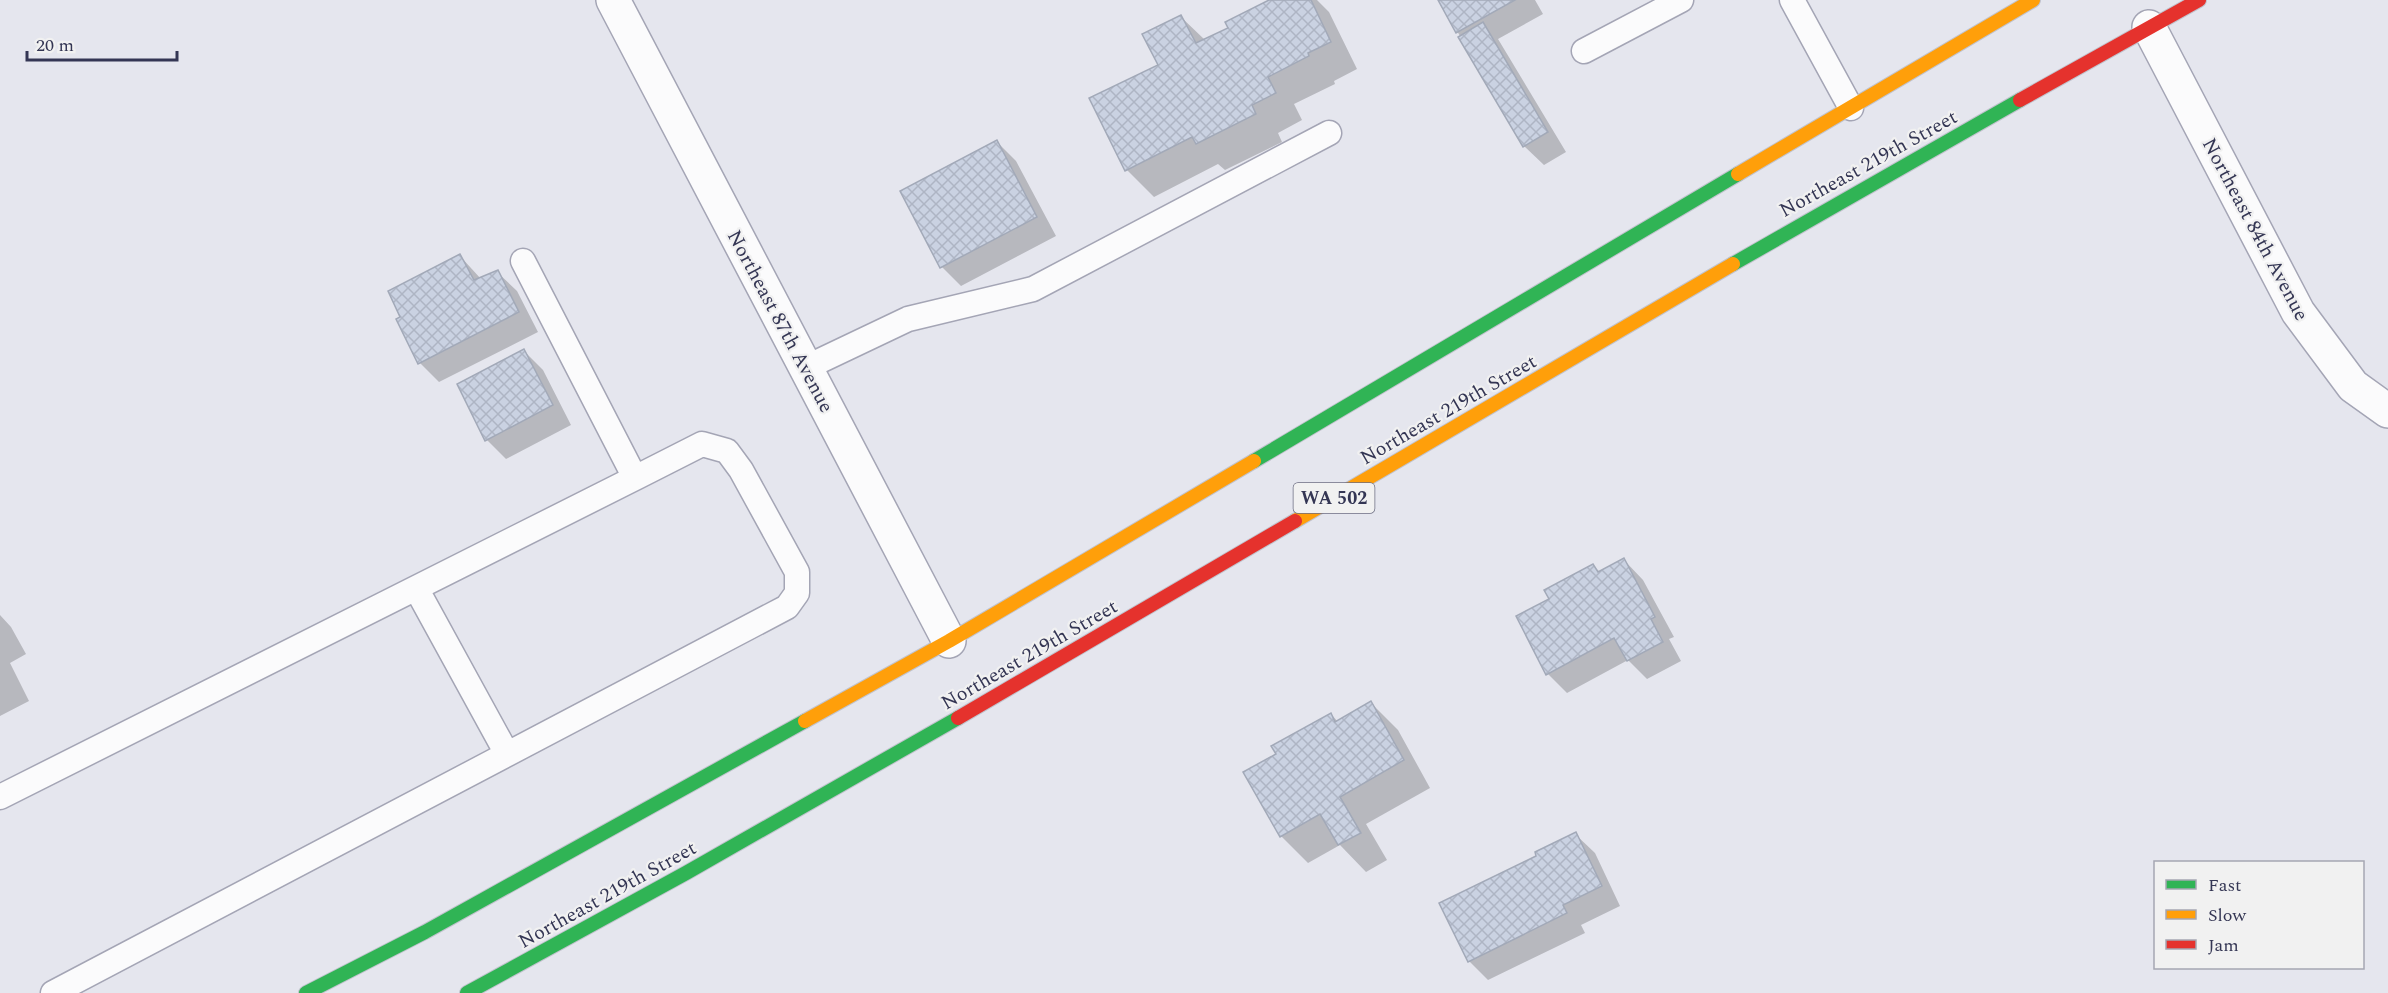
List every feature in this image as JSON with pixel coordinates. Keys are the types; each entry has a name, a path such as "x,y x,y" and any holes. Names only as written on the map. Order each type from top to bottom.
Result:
{"highway":[{"path":"306,993 425,932 949,641 2033,0"},
{"name":"Northeast 219th Street","path":"467,993 770,825 1049,666 1781,235 2199,0"}],"street":[{"name":"Northeast 87th Avenue","path":"614,0 949,641"},
{"name":"Northeast 84th Avenue","path":"2149,27 2298,312 2353,386 2388,411"}],"lane":[{"path":"1584,51 1681,0"},
{"path":"1792,0 1851,108"},
{"path":"805,368 908,319 1033,289 1329,134"},
{"path":"523,261 635,478"},
{"path":"0,797 702,444 727,451 741,470 797,572 797,593 787,607 52,993"},
{"path":"416,588 507,754"}],"building":[{"path":"1269,0 1311,0 1331,42 1268,77 1276,93 1252,105 1256,114 1196,144 1192,137 1125,171 1089,98 1158,65 1142,34 1181,15 1196,43 1228,28 1225,22"},
{"path":"1438,0 1515,0 1456,33"},
{"path":"1483,22 1548,132 1523,147 1458,37"},
{"path":"997,140 1037,217 940,268 900,191"},
{"path":"460,254 474,280 498,270 519,312 418,364 396,319 400,317 388,291"},
{"path":"524,349 553,405 485,441 457,384"},
{"path":"1624,558 1655,617 1651,619 1663,642 1627,661 1614,638 1546,675 1516,616 1549,599 1544,590 1593,564 1598,572"},
{"path":"1371,701 1404,760 1340,797 1361,833 1338,845 1320,814 1280,837 1243,772 1276,754 1271,746 1331,713 1335,722"},
{"path":"1576,832 1602,886 1563,905 1567,913 1468,962 1439,903 1536,856 1535,852"}],"traffic: fast":[{"path":"1733,264 2020,100"},
{"path":"1254,461 1738,174"},
{"path":"467,993 686,873 958,718"},
{"path":"306,993 425,932 805,721"}],"traffic: slow":[{"path":"1738,174 2033,0"},
{"path":"1295,521 1733,264"},
{"path":"805,721 949,641 1254,461"}],"traffic: jam":[{"path":"2020,100 2199,0"},
{"path":"958,718 1295,521"}]}
